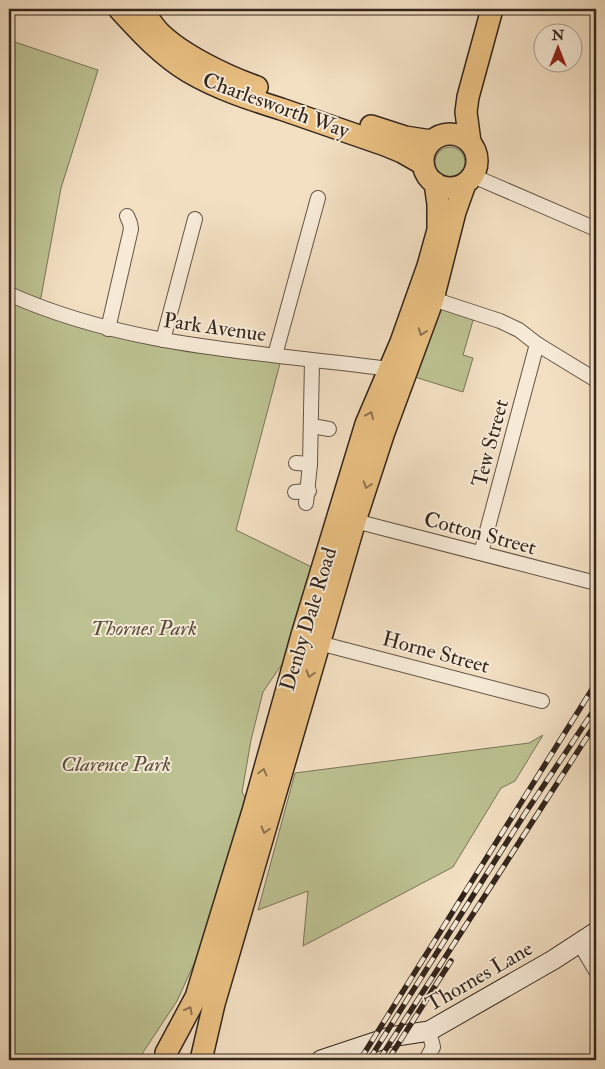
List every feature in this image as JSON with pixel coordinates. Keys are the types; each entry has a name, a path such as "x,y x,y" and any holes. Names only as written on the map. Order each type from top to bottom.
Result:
{"main road":[{"name":"Charlesworth Way","path":"119,9 136,29 188,72 240,96 385,145 423,164"},
{"name":"Charlesworth Way","path":"141,9 158,31 176,46 228,75 254,86 399,135 436,138"},
{"path":"468,97 450,126 426,148 423,156 423,164 427,176 435,183 449,188 469,180 477,165 476,152 470,142 466,112 468,97 492,9"},
{"path":"436,138 457,134 470,142"},
{"name":"Denby Dale Road","path":"201,1060 214,1004 355,520 384,432 433,299 455,212 469,180"},
{"name":"Denby Dale Road","path":"162,1057 196,997 253,811 302,635 366,424 390,369 428,266 438,230 438,204 435,183"},
{"path":"162,1057 177,1052 187,1053 201,1060"}],"street":[{"path":"469,180 596,229"},
{"path":"275,355 318,198"},
{"path":"108,329 131,229 127,216"},
{"path":"163,340 195,219"},
{"name":"Park Avenue","path":"9,294 39,308 108,329 163,340 390,369"},
{"path":"433,299 500,321 519,330 537,344 596,380"},
{"name":"Tew Street","path":"481,554 537,344"},
{"path":"303,495 310,464 312,360"},
{"path":"312,426 329,429"},
{"path":"296,463 310,464"},
{"name":"Cotton Street","path":"355,520 596,583"},
{"name":"Horne Street","path":"320,643 542,701"},
{"name":"Thornes Lane","path":"321,1060 390,1037 429,1031 580,944 596,932"},
{"path":"580,944 596,971"},
{"path":"426,1060 433,1047 429,1031"}],"green space":[{"name":"Thornes Park","path":"9,40 98,70 61,188 39,308 108,329 282,356 236,530 322,572 291,651 263,692 251,740 242,792 253,811 193,966 177,1001 138,1060 9,1060"},
{"path":"450,147 461,151 465,162 461,173 450,177 439,173 435,162 439,151"},
{"path":"433,299 474,317 463,355 473,358 463,392 405,374"},
{"path":"543,735 515,781 501,788 453,867 303,946 308,891 258,910 295,773 529,743"}],"railway":[{"path":"360,1060 596,683"},
{"path":"369,1060 524,815 596,707"},
{"path":"379,1060 596,723"},
{"path":"388,1060 451,961"}],"park label":[{"name":"Clarence Park","path":"116,764"}]}
